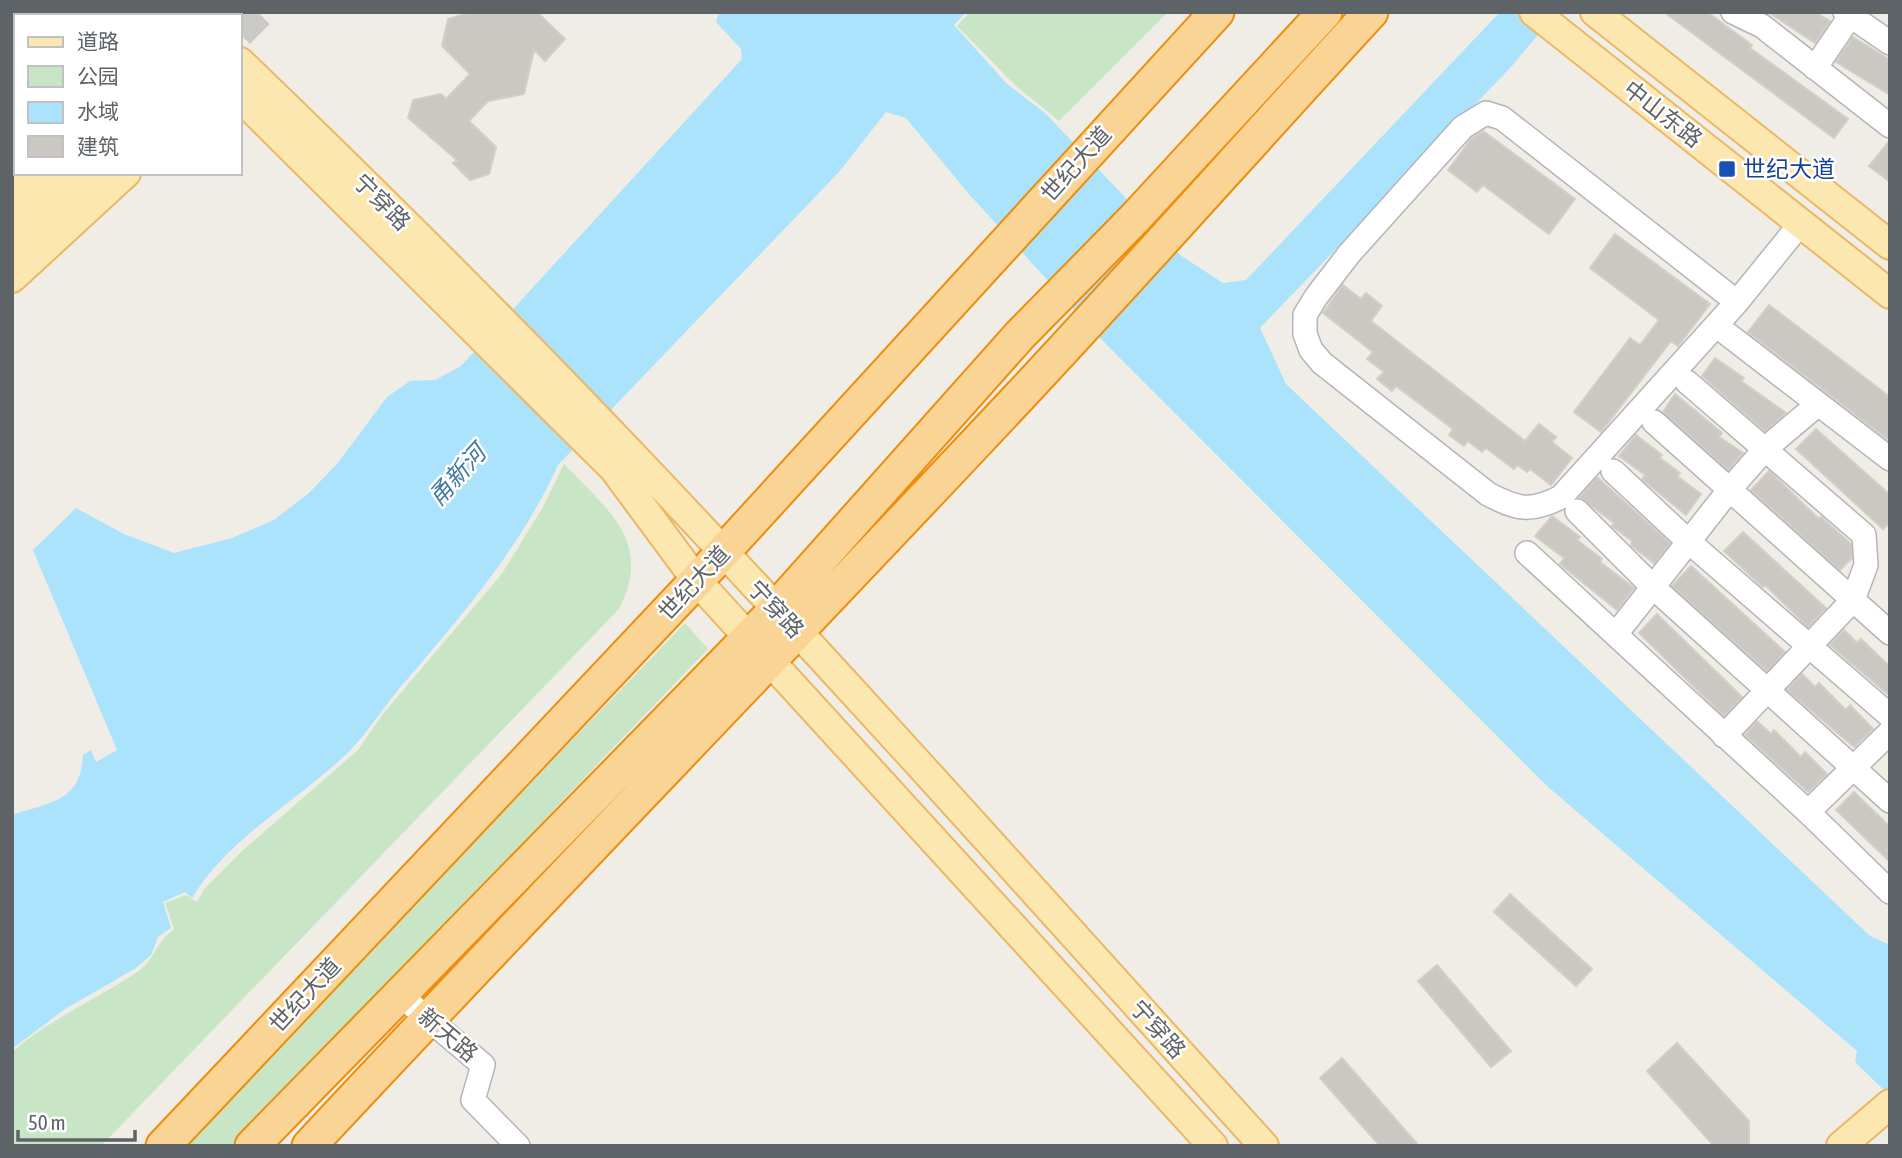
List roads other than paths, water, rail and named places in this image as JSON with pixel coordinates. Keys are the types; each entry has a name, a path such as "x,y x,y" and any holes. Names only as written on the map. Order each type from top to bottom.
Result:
{"highway":[{"name":"世纪大道","path":"163,1146 697,581 1075,164 1217,12"},
{"path":"786,619 1020,335 1134,219 1325,12"},
{"path":"252,1146 400,995 758,649 1060,351 1371,12"},
{"path":"309,1146 542,896 623,817 758,649"}],"main road":[{"name":"中山东路","path":"1534,12 1890,294"},
{"name":"中山东路","path":"1595,12 1890,245"},
{"name":"宁穿路","path":"242,66 453,290 625,464 723,552 1264,1146"},
{"name":"宁穿路","path":"242,99 453,290"},
{"path":"12,195 33,175"},
{"path":"12,222 64,175"},
{"path":"12,252 92,175"},
{"path":"12,278 124,175"},
{"path":"625,464 697,581 1213,1146"},
{"path":"1841,1146 1882,1111"}],"street":[{"path":"1733,12 1762,26 1890,126"},
{"path":"1815,68 1849,14 1890,43"},
{"path":"1737,302 1502,118 1486,113 1463,127 1349,254 1305,315 1305,334 1311,350 1322,363 1488,494 1525,509 1561,497 1737,302 1801,223"},
{"path":"1726,333 1890,459"},
{"path":"1687,382 1864,535 1866,565 1853,600 1724,736"},
{"path":"1616,634 1730,489 1766,448 1817,405"},
{"path":"1654,422 1890,633"},
{"path":"1613,471 1688,541 1890,716"},
{"path":"1577,511 1654,588 1890,800"},
{"path":"1527,553 1808,812 1890,892"},
{"path":"1808,812 1890,732"},
{"name":"新天路","path":"400,995 483,1065 473,1100 518,1146"}],"water":[{"name":"甬新河","path":"719,12 966,12 954,25 1006,83 1045,113 1180,255 1223,283 1246,280 1500,12 1557,12 1511,67 1260,328 1286,384 1870,936 1890,945 1890,1096 1855,1062 1857,1051 1547,786 1103,341 968,193 906,118 886,112 839,172 558,465 525,526 486,583 356,744 242,840 206,877 192,898 185,892 163,902 171,928 158,937 151,955 136,968 65,1009 12,1049 12,815 51,803 70,791 81,771 83,755 91,750 96,762 117,750 33,550 76,508 124,534 174,553 232,538 274,520 309,493 337,464 387,397 410,381 435,380 461,366 742,59 741,49 716,22"}],"tunnel":[{"path":"242,32 262,12"}],"place":[{"name":"世纪大道","path":"1727,169"}]}
